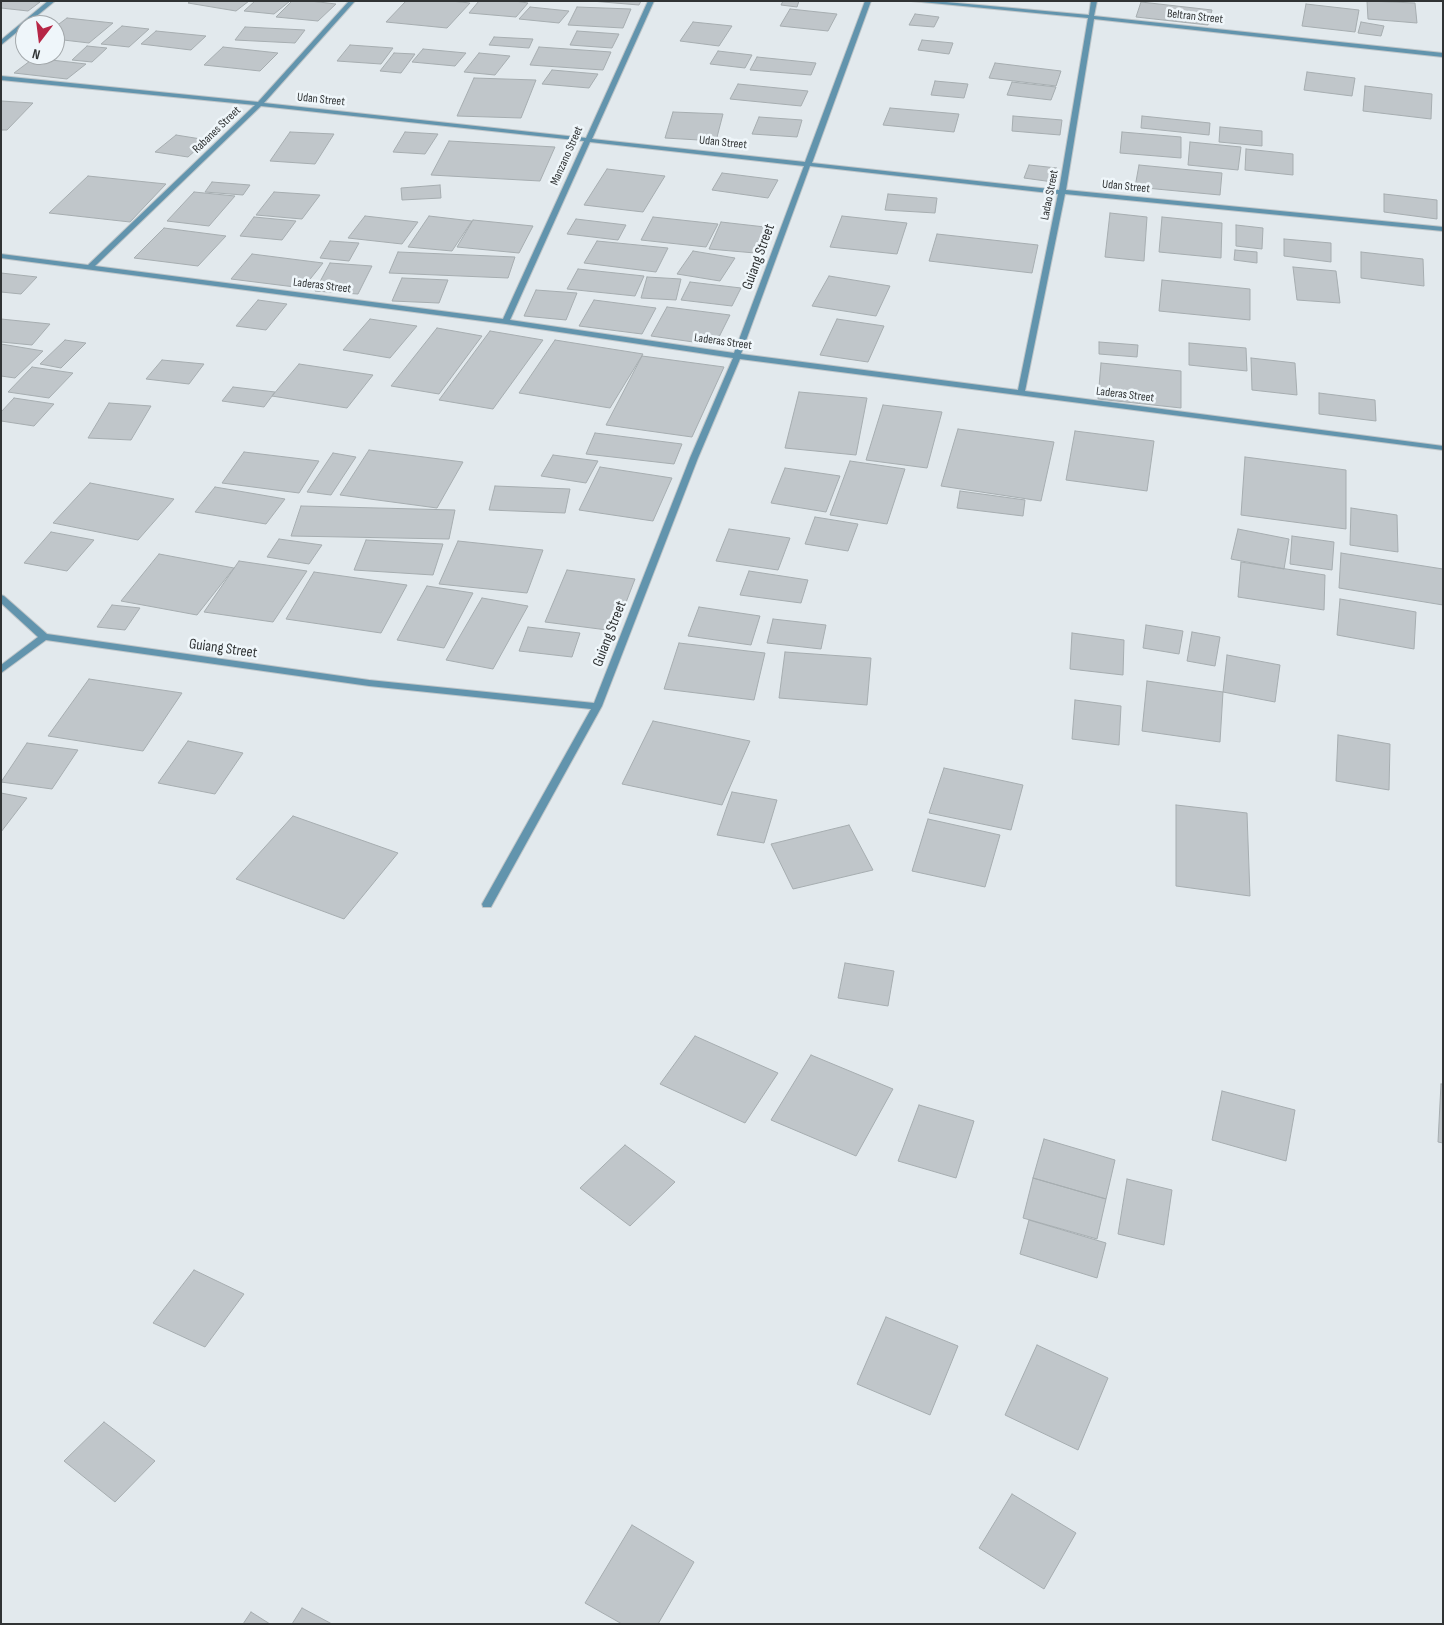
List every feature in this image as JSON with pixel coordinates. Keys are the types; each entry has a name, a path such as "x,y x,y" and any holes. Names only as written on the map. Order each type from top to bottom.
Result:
{"street":[{"path":"1,43 52,1"},
{"name":"Rabanes Street","path":"90,267 260,104 352,1"},
{"name":"Manzano Street","path":"506,322 651,1"},
{"name":"Guiang Street","path":"44,637 369,683 597,706 694,458 737,356 868,1"},
{"name":"Beltran Street","path":"914,1 1091,17 1443,55"},
{"name":"Ladao Street","path":"1021,393 1062,192 1094,1"},
{"name":"Udan Street","path":"1,78 260,104 1062,192 1443,229"},
{"name":"Laderas Street","path":"1,256 506,322 737,356 1443,448"},
{"path":"1,598 44,637 1,670"},
{"path":"487,904 597,706"}],"building":[{"path":"1,1 40,2 28,11 1,8"},
{"path":"191,1 249,1 236,11 188,3"},
{"path":"255,1 290,1 274,14 244,11"},
{"path":"292,1 336,4 318,21 276,17"},
{"path":"406,1 470,3 447,28 386,22"},
{"path":"479,1 528,3 516,17 469,13"},
{"path":"591,1 641,1 639,5"},
{"path":"783,1 799,1 797,7 781,5"},
{"path":"1367,1 1415,3 1417,23 1368,19"},
{"path":"1141,2 1212,10 1208,25 1136,17"},
{"path":"1306,4 1359,10 1355,32 1302,26"},
{"path":"530,7 569,11 559,23 519,19"},
{"path":"577,7 631,9 623,28 568,25"},
{"path":"790,9 837,14 828,31 780,26"},
{"path":"915,14 939,17 934,27 909,25"},
{"path":"67,18 113,23 89,43 65,40 65,20"},
{"path":"693,22 732,26 719,46 680,41"},
{"path":"1361,22 1384,26 1381,36 1358,33"},
{"path":"122,26 149,29 129,47 101,44"},
{"path":"245,27 305,30 295,43 235,40"},
{"path":"156,31 206,36 191,50 141,44"},
{"path":"577,31 619,34 612,48 570,45"},
{"path":"494,37 533,39 529,48 489,45"},
{"path":"922,40 953,43 949,54 918,50"},
{"path":"350,45 393,48 381,64 337,61"},
{"path":"87,46 107,48 92,62 72,60"},
{"path":"223,47 278,53 260,71 204,65"},
{"path":"539,47 611,52 603,70 530,65"},
{"path":"423,49 466,53 455,66 412,62"},
{"path":"718,51 752,55 745,68 710,64"},
{"path":"394,53 415,54 401,73 380,71"},
{"path":"479,53 510,56 495,75 464,72"},
{"path":"757,57 816,63 811,75 750,70"},
{"path":"65,62 86,64 67,79 14,73 25,65 65,65"},
{"path":"995,63 1061,71 1056,86 989,78"},
{"path":"552,70 598,74 589,88 542,84"},
{"path":"1307,72 1355,78 1352,96 1304,90"},
{"path":"474,78 536,80 521,118 457,116"},
{"path":"935,81 968,84 964,98 931,95"},
{"path":"1012,82 1056,87 1051,100 1007,95"},
{"path":"738,84 808,91 801,106 730,99"},
{"path":"1365,86 1432,94 1431,119 1363,111"},
{"path":"1,101 33,103 7,130 1,130"},
{"path":"890,108 959,114 954,132 883,125"},
{"path":"673,112 723,114 716,141 665,138"},
{"path":"1013,116 1062,120 1060,135 1012,131"},
{"path":"1142,116 1210,123 1209,135 1141,128"},
{"path":"759,117 802,120 797,137 752,134"},
{"path":"1220,127 1262,131 1262,146 1219,142"},
{"path":"290,132 334,134 315,164 270,161"},
{"path":"405,132 438,134 425,154 393,152"},
{"path":"1122,132 1181,137 1181,158 1120,153"},
{"path":"176,135 207,140 188,157 155,152"},
{"path":"449,141 555,147 540,181 431,175"},
{"path":"1190,142 1241,147 1238,170 1188,165"},
{"path":"1246,149 1293,154 1293,175 1245,170"},
{"path":"1029,165 1057,168 1053,182 1024,178"},
{"path":"1139,165 1222,173 1220,195 1135,187"},
{"path":"607,169 665,176 643,212 584,205"},
{"path":"722,173 778,180 768,198 712,190"},
{"path":"88,176 166,184 130,222 49,213"},
{"path":"212,182 250,185 243,195 205,192"},
{"path":"440,185 441,198 402,200 401,188"},
{"path":"194,192 235,196 209,226 167,221"},
{"path":"274,192 320,195 302,219 256,215"},
{"path":"888,194 937,198 935,213 885,210"},
{"path":"1384,194 1437,200 1437,219 1384,212"},
{"path":"1110,213 1147,217 1144,261 1105,257"},
{"path":"365,216 418,222 402,244 348,238"},
{"path":"429,216 472,221 452,251 408,247"},
{"path":"842,216 907,223 897,254 830,247"},
{"path":"254,217 296,221 282,240 240,236"},
{"path":"653,217 718,224 706,247 641,240"},
{"path":"1162,217 1222,223 1221,258 1159,252"},
{"path":"576,219 626,225 618,240 567,234"},
{"path":"473,220 533,226 519,253 457,247"},
{"path":"721,222 765,227 755,253 709,249"},
{"path":"1236,225 1263,228 1262,249 1236,246"},
{"path":"164,228 226,236 198,266 134,258"},
{"path":"937,234 1038,245 1032,273 929,261"},
{"path":"1284,239 1331,243 1331,262 1284,256"},
{"path":"330,241 359,243 349,261 320,258"},
{"path":"597,241 668,248 656,272 584,263"},
{"path":"1235,250 1257,252 1257,263 1234,260"},
{"path":"693,251 735,258 720,281 677,274"},
{"path":"398,252 515,257 508,278 389,273"},
{"path":"1361,252 1423,259 1424,286 1361,278"},
{"path":"252,254 323,263 303,288 231,279"},
{"path":"330,263 372,266 358,294 315,291"},
{"path":"1293,267 1336,271 1340,303 1297,300"},
{"path":"578,269 644,276 635,296 567,289"},
{"path":"1,273 37,277 21,294 1,292"},
{"path":"829,276 890,286 876,316 812,306"},
{"path":"647,277 681,279 676,300 641,298"},
{"path":"402,278 448,280 439,303 392,301"},
{"path":"1162,280 1250,289 1250,320 1159,311"},
{"path":"690,282 741,288 732,306 681,300"},
{"path":"536,290 577,293 566,320 524,316"},
{"path":"258,300 287,304 266,330 236,326"},
{"path":"594,300 656,308 642,334 579,326"},
{"path":"667,307 730,315 715,345 651,336"},
{"path":"1,319 50,324 32,345 1,342"},
{"path":"370,319 417,326 390,358 343,350"},
{"path":"837,319 884,326 868,362 820,355"},
{"path":"437,328 482,336 439,394 391,386"},
{"path":"490,331 543,340 493,409 439,400"},
{"path":"65,340 86,343 61,368 40,364"},
{"path":"555,340 643,354 610,408 519,393"},
{"path":"1099,342 1138,345 1137,357 1099,354"},
{"path":"1189,343 1246,348 1247,371 1189,365"},
{"path":"1,344 43,351 15,378 1,376"},
{"path":"642,356 724,367 692,437 606,425"},
{"path":"1251,358 1295,363 1297,395 1252,390"},
{"path":"162,360 204,364 189,384 146,379"},
{"path":"1101,363 1181,371 1181,408 1098,399"},
{"path":"299,364 373,375 347,408 272,396"},
{"path":"32,367 73,373 49,398 8,392"},
{"path":"233,387 275,392 264,407 222,401"},
{"path":"799,392 867,398 856,455 785,448"},
{"path":"1319,393 1375,400 1376,421 1319,414"},
{"path":"14,398 54,404 34,426 1,421 1,412"},
{"path":"109,403 151,406 131,440 88,438"},
{"path":"883,405 942,412 927,468 866,460"},
{"path":"958,429 1054,442 1041,501 941,486"},
{"path":"1075,431 1154,441 1147,491 1066,480"},
{"path":"595,433 682,444 674,464 586,454"},
{"path":"369,450 463,462 437,508 340,495"},
{"path":"244,452 319,461 299,493 222,483"},
{"path":"333,453 356,457 331,495 307,492"},
{"path":"553,455 598,461 586,483 541,476"},
{"path":"1245,457 1346,470 1346,529 1241,515"},
{"path":"850,461 905,469 887,524 830,515"},
{"path":"600,467 672,478 653,521 579,510"},
{"path":"785,468 840,476 826,512 771,503"},
{"path":"90,483 174,499 138,540 53,523"},
{"path":"495,486 570,489 565,513 489,510"},
{"path":"215,487 285,499 266,524 195,512"},
{"path":"960,491 1025,500 1023,516 957,508"},
{"path":"301,506 455,510 449,539 291,536"},
{"path":"1351,508 1397,515 1398,552 1350,545"},
{"path":"815,517 858,524 848,551 805,544"},
{"path":"729,529 790,538 778,570 716,561"},
{"path":"1238,529 1289,539 1284,569 1231,559"},
{"path":"51,532 94,540 67,571 24,563"},
{"path":"1292,536 1334,542 1332,570 1290,564"},
{"path":"279,539 322,545 309,564 267,557"},
{"path":"366,540 443,544 433,575 354,570"},
{"path":"458,541 543,550 527,593 439,584"},
{"path":"1341,553 1443,569 1443,605 1339,588"},
{"path":"159,554 234,568 197,615 121,601"},
{"path":"239,561 307,571 273,622 204,612"},
{"path":"1241,562 1325,575 1324,610 1238,597"},
{"path":"567,570 635,579 615,631 545,622"},
{"path":"749,571 808,580 801,603 740,595"},
{"path":"314,572 407,585 381,633 286,619"},
{"path":"427,586 473,593 444,648 397,640"},
{"path":"482,598 528,606 493,669 446,660"},
{"path":"1340,599 1416,612 1414,649 1337,635"},
{"path":"112,605 140,608 125,630 97,627"},
{"path":"699,607 760,616 751,645 688,636"},
{"path":"773,619 826,625 821,649 767,643"},
{"path":"1146,625 1183,631 1179,654 1143,648"},
{"path":"528,627 580,633 572,657 519,651"},
{"path":"1192,632 1220,637 1215,666 1187,661"},
{"path":"1072,633 1124,640 1123,675 1070,669"},
{"path":"679,643 765,653 754,700 664,689"},
{"path":"785,652 871,658 867,705 779,698"},
{"path":"1227,655 1280,665 1275,702 1223,692"},
{"path":"89,679 182,693 143,751 48,736"},
{"path":"1147,681 1223,692 1220,742 1142,731"},
{"path":"1075,700 1121,706 1119,745 1072,739"},
{"path":"653,721 750,741 722,805 622,784"},
{"path":"1338,735 1390,744 1389,790 1336,781"},
{"path":"188,741 243,753 215,794 158,783"},
{"path":"27,743 78,750 52,789 1,782"},
{"path":"944,768 1023,785 1011,830 929,813"},
{"path":"732,792 777,800 764,843 717,835"},
{"path":"1,793 27,798 1,832"},
{"path":"1176,805 1247,813 1250,896 1176,886"},
{"path":"293,816 398,853 344,919 236,879"},
{"path":"928,819 1000,835 985,887 912,871"},
{"path":"849,825 873,870 793,889 771,844"},
{"path":"845,963 894,971 888,1006 838,998"},
{"path":"695,1036 778,1073 745,1123 660,1084"},
{"path":"811,1055 893,1089 856,1156 771,1120"},
{"path":"1441,1084 1443,1084 1443,1143 1438,1142"},
{"path":"1222,1091 1295,1110 1286,1161 1212,1140"},
{"path":"919,1105 974,1121 956,1178 898,1161"},
{"path":"1044,1139 1115,1160 1106,1199 1033,1178"},
{"path":"625,1145 675,1182 630,1226 580,1188"},
{"path":"1033,1178 1106,1199 1097,1239 1023,1218"},
{"path":"1127,1179 1172,1190 1164,1245 1118,1234"},
{"path":"1029,1220 1106,1243 1097,1278 1020,1254"},
{"path":"194,1270 244,1294 205,1347 153,1323"},
{"path":"886,1317 958,1346 930,1415 857,1384"},
{"path":"1037,1345 1108,1378 1078,1450 1005,1415"},
{"path":"104,1422 155,1461 115,1502 64,1461"},
{"path":"1012,1494 1076,1533 1044,1589 979,1548"},
{"path":"632,1525 694,1562 658,1624 622,1624 585,1603"},
{"path":"302,1608 332,1624 292,1624"},
{"path":"251,1612 270,1624 243,1624"}]}
